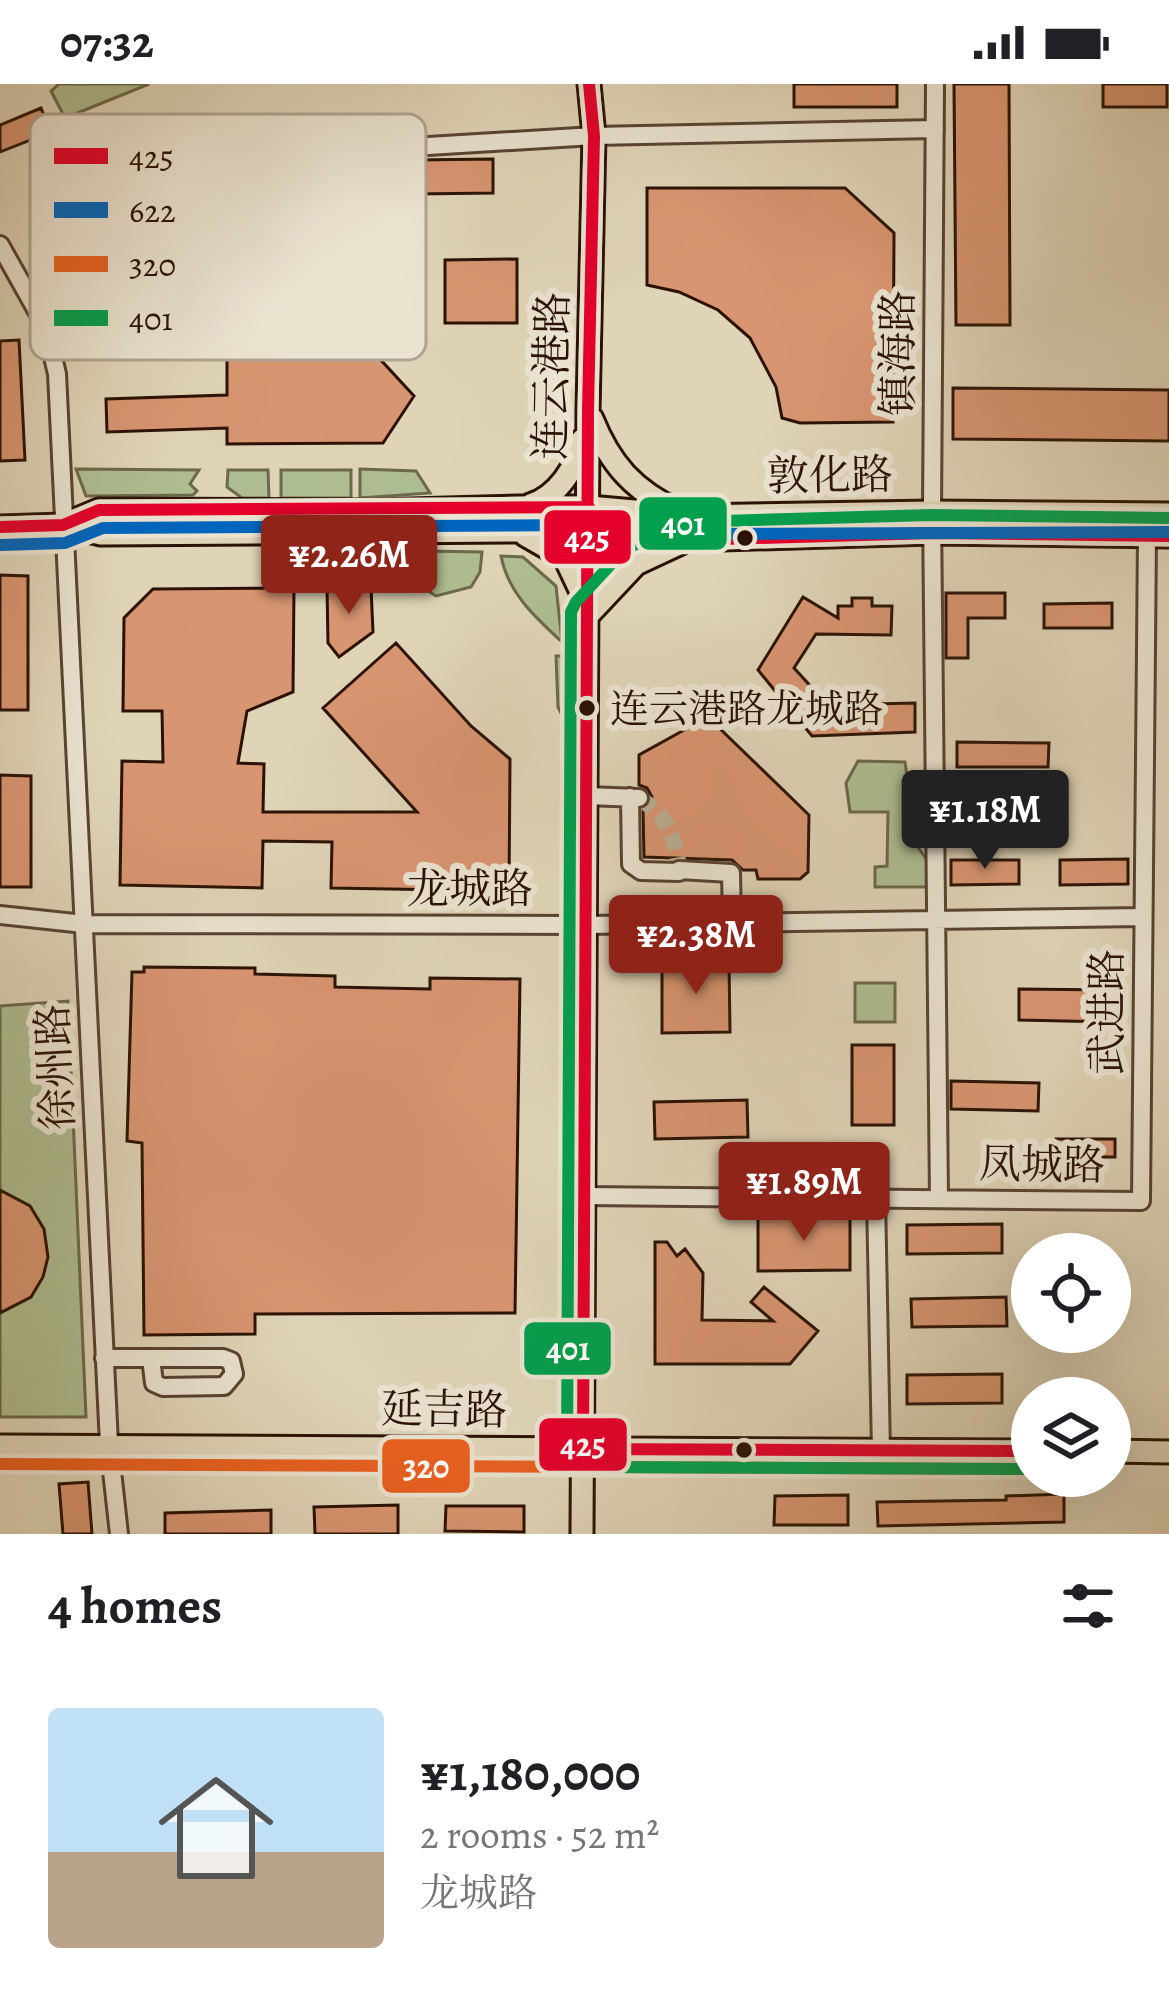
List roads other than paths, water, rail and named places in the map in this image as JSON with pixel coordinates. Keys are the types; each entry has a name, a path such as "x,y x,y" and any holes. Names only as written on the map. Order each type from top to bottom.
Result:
{"main road":[{"name":"连云港路","path":"582,1534 588,410 594,136 589,84"},
{"path":"519,507 538,504 560,485 578,459 588,410"},
{"path":"588,410 610,459 634,485 690,516"},
{"name":"敦化路","path":"63,525 99,510 519,507 932,522 1158,536"},
{"name":"敦化路","path":"0,527 63,525 101,534 588,532 688,540 932,522 1169,514"},
{"path":"515,531 565,558 589,614 636,563 688,540"},
{"name":"延吉路","path":"0,1445 1011,1451"},
{"path":"1131,1451 1169,1451"}],"street":[{"name":"镇海路","path":"935,84 932,522 939,1199"},
{"path":"426,146 594,136 935,129"},
{"name":"徐州路","path":"0,245 30,293"},
{"name":"徐州路","path":"54,360 104,1358 119,1534"},
{"name":"武进路","path":"1141,1201 1143,917 1158,536"},
{"path":"587,796 635,798 632,864 641,872 731,873 732,922"},
{"name":"龙城路","path":"0,915 84,924 586,926 1143,917"},
{"name":"凤城路","path":"582,1196 1141,1201"},
{"path":"876,1198 881,1450"},
{"path":"104,1358 151,1358 223,1358 231,1361 234,1374 224,1386 163,1388 154,1383 151,1358"}],"tunnel":[{"path":"640,799 668,828 679,870"}],"place":[{"name":"连云港路龙城路","path":"587,708"}]}
